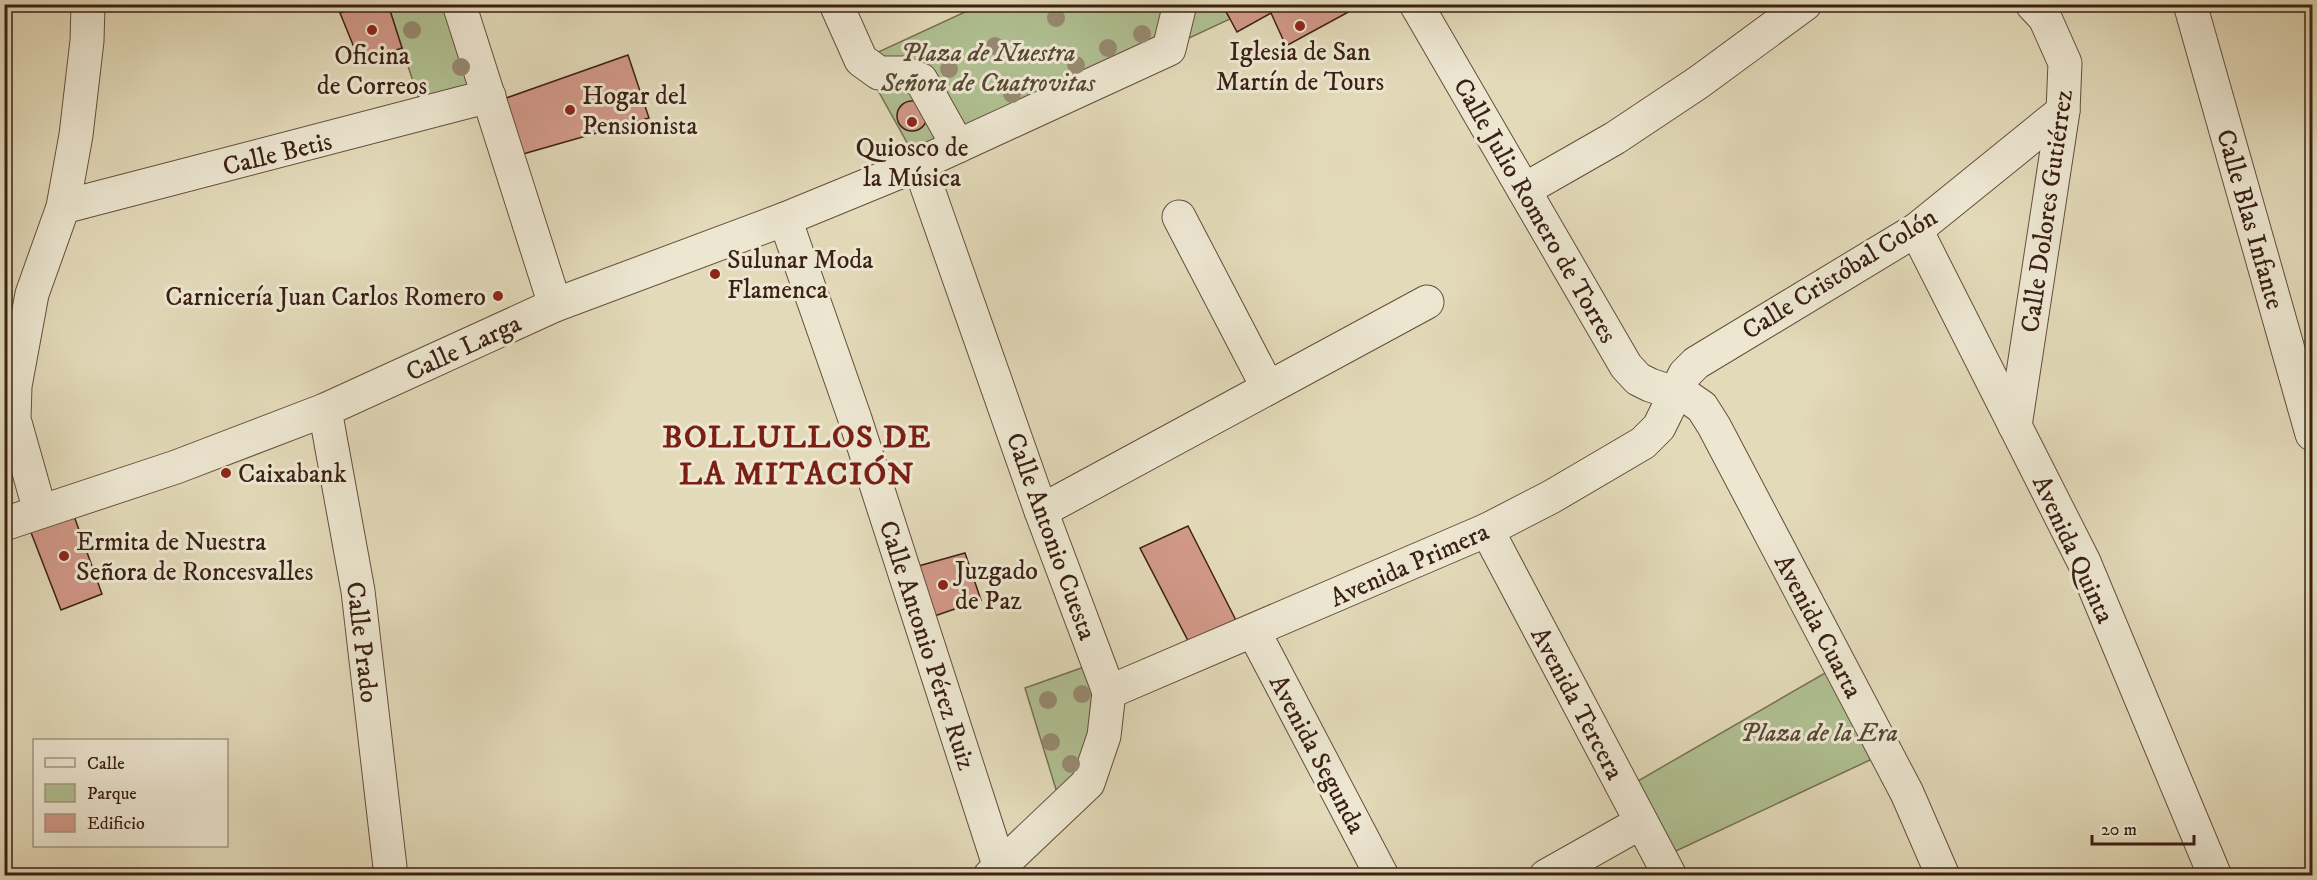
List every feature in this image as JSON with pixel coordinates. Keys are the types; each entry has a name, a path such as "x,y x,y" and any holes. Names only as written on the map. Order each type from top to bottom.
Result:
{"street":[{"path":"40,511 14,419 19,292 63,207 76,135 87,41 88,4"},
{"path":"459,4 555,305"},
{"path":"836,4 861,60 879,73 903,74 921,80 958,146"},
{"name":"Calle Larga","path":"4,524 176,467 325,410 555,305 785,219 919,164 1169,50 1180,4"},
{"name":"Calle Julio Romero de Torres","path":"1416,4 1626,366 1638,379 1675,392"},
{"path":"1524,190 1615,138 1690,89 1805,4"},
{"name":"Calle Dolores Gutiérrez","path":"2015,426 2063,111 2065,63 2045,18 2032,4"},
{"name":"Calle Blas Infante","path":"2190,4 2313,434"},
{"name":"Calle Betis","path":"63,207 489,96"},
{"name":"Calle Cristóbal Colón","path":"1675,392 1685,374 1708,354 1916,230 2063,111"},
{"name":"Calle Antonio Cuesta","path":"919,164 1041,511 1109,692 1104,736 1088,783 1005,869"},
{"path":"1179,218 1268,388"},
{"name":"Calle Antonio Pérez Ruiz","path":"785,219 855,419 1005,869"},
{"name":"Avenida Quinta","path":"1916,230 2084,562 2215,876"},
{"path":"1041,511 1427,302"},
{"name":"Avenida Primera","path":"1109,692 1254,632 1487,530 1643,443 1659,428 1675,392"},
{"name":"Avenida Cuarta","path":"1675,392 1702,407 1714,426 1907,793 1943,876"},
{"name":"Calle Prado","path":"325,410 358,591 391,876"},
{"name":"Avenida Tercera","path":"1487,530 1670,876"},
{"name":"Avenida Segunda","path":"1254,632 1382,876"},
{"path":"1546,876 1640,822"}],"green space":[{"path":"388,5 459,5 489,96 424,115"},
{"name":"Plaza de Nuestra Señora de Cuatrovitas","path":"980,5 1222,5 1230,19 919,164 861,60"},
{"path":"1098,662 1109,692 1062,809 1025,688"},
{"name":"Plaza de la Era","path":"1839,665 1885,753 1661,858 1624,789"}],"building":[{"name":"Oficina de Correos","path":"366,4 388,4 402,48 360,62 340,13"},
{"name":"Iglesia de San Martín de Tours","path":"1222,4 1363,4 1286,46 1271,13 1237,32"},
{"name":"Hogar del Pensionista","path":"628,55 649,118 509,158 492,103"},
{"name":"Quiosco de la Música","path":"912,101 923,105 927,116 923,127 912,131 901,127 897,116 901,105"},
{"name":"Ermita de Nuestra Señora de Roncesvalles","path":"69,502 102,594 61,610 25,517"},
{"path":"1188,526 1244,636 1196,656 1140,548"},
{"name":"Juzgado de Paz","path":"965,553 981,600 920,621 904,570"}],"place":[{"name":"Iglesia de San Martín de Tours","path":"1300,26"},
{"name":"Oficina de Correos","path":"372,30"},
{"name":"Hogar del Pensionista","path":"570,110"},
{"name":"Quiosco de la Música","path":"912,122"},
{"name":"Sulunar Moda Flamenca","path":"715,274"},
{"name":"Carnicería Juan Carlos Romero","path":"498,296"},
{"name":"Caixabank","path":"226,473"},
{"name":"Ermita de Nuestra Señora de Roncesvalles","path":"64,556"},
{"name":"Juzgado de Paz","path":"943,585"}],"district":[{"name":"BOLLULLOS DE LA MITACIÓN","path":"797,454"}]}
